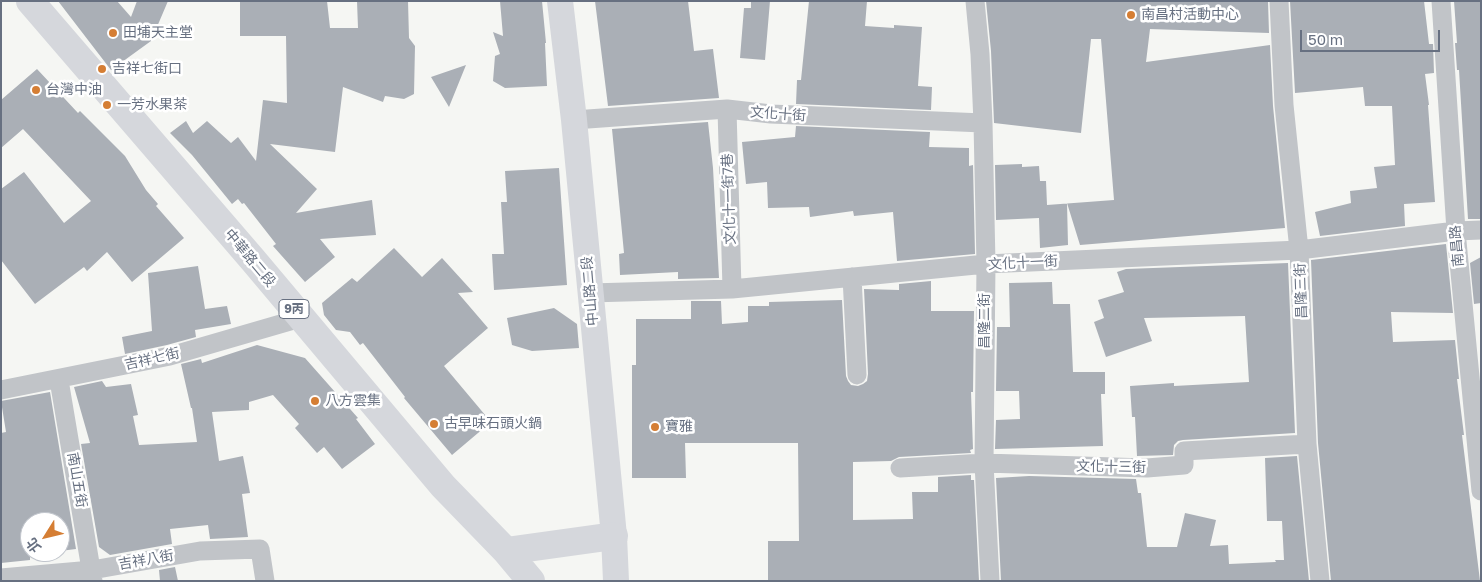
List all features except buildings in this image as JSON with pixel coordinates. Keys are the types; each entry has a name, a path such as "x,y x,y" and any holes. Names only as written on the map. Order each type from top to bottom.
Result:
{"main road":[{"name":"中華路二段","path":"30,1 443,486 506,551 531,581"},
{"path":"506,551 614,536"}],"street":[{"name":"中山路二段","path":"560,1 574,120 614,536 616,581"},
{"name":"昌隆二街","path":"975,1 980,54 983,123 986,264 984,463 990,581"},
{"name":"昌隆三街","path":"1279,1 1284,105 1299,250 1307,444 1320,581"},
{"name":"南昌路","path":"1441,1 1456,231 1481,491"},
{"name":"文化十街","path":"574,120 727,109 771,114 983,123"},
{"name":"文化十一街7巷","path":"727,109 732,289"},
{"name":"文化十一街","path":"590,293 732,289 986,264 1299,250 1456,231 1481,230"},
{"path":"852,277 858,375"},
{"name":"吉祥七街","path":"1,390 59,380 170,356 301,318"},
{"name":"南山五街","path":"59,380 92,575"},
{"name":"文化十三街","path":"900,468 984,463 1147,468 1184,465 1184,451 1307,444"},
{"name":"吉祥八街","path":"1,578 92,575 200,551 260,549 264,581"}],"place":[{"name":"南昌村活動中心","path":"1131,15"},
{"name":"田埔天主堂","path":"113,33"},
{"name":"吉祥七街口","path":"102,69"},
{"name":"台灣中油","path":"36,90"},
{"name":"一芳水果茶","path":"107,105"},
{"name":"八方雲集","path":"315,401"},
{"name":"古早味石頭火鍋","path":"434,424"},
{"name":"寶雅","path":"655,427"}]}
